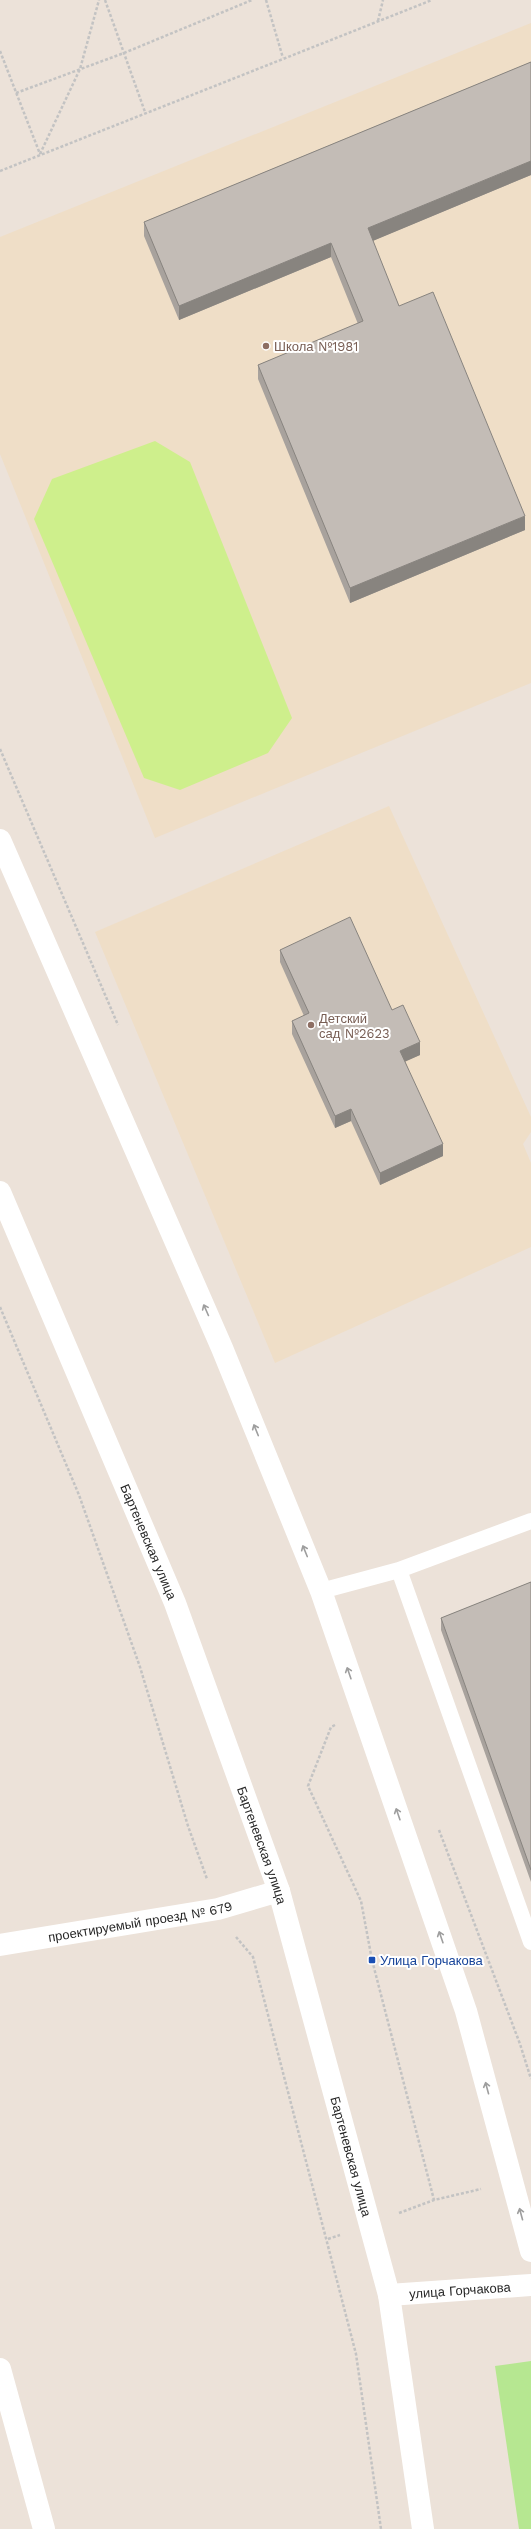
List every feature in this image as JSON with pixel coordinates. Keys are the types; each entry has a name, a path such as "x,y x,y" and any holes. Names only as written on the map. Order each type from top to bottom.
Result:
{"street":[{"path":"0,840 222,1348 321,1591 466,2010 531,2251"},
{"name":"Бартеневская улица","path":"0,1192 175,1603 279,1891 389,2295 422,2529"},
{"name":"проектируемый проезд № 679","path":"0,1945 218,1909 279,1891"},
{"name":"улица Горчакова","path":"389,2295 531,2285"},
{"path":"0,2369 44,2529"}],"lane":[{"path":"321,1591 398,1570 531,1521"},
{"path":"398,1570 531,1942"}],"path":[{"path":"40,154 80,69 99,0"},
{"path":"105,0 145,112"},
{"path":"16,93 124,53 252,0"},
{"path":"266,0 283,58"},
{"path":"378,21 383,0"},
{"path":"0,171 145,112 432,0"},
{"path":"0,51 40,154"},
{"path":"362,1710 331,1727 308,1786 361,1901 372,1960 434,2200 512,2182"}],"shaded area":[{"name":"Школа №1981","path":"531,23 531,683 155,838 0,454 0,237"},
{"name":"Детский сад №2623","path":"389,806 531,1117 531,1132 523,1144 531,1163 531,1247 275,1363 95,932"}],"green space":[{"path":"155,441 190,462 292,718 268,753 180,790 144,778 34,519 52,479"},
{"path":"531,2361 531,2529 519,2529 495,2366"}],"building":[{"path":"531,62 531,161 368,228 399,306 433,292 525,516 350,588 258,365 363,321 331,243 179,306 144,222"},
{"path":"350,917 392,1010 403,1005 420,1042 400,1051 443,1144 380,1173 351,1109 335,1116 292,1021 309,1013 280,950"},
{"path":"531,1582 531,1870 441,1618"}],"place":[{"name":"Школа №1981","path":"266,346"},
{"name":"Детский сад №2623","path":"311,1025"},
{"name":"Улица Горчакова","path":"372,1960"}]}
